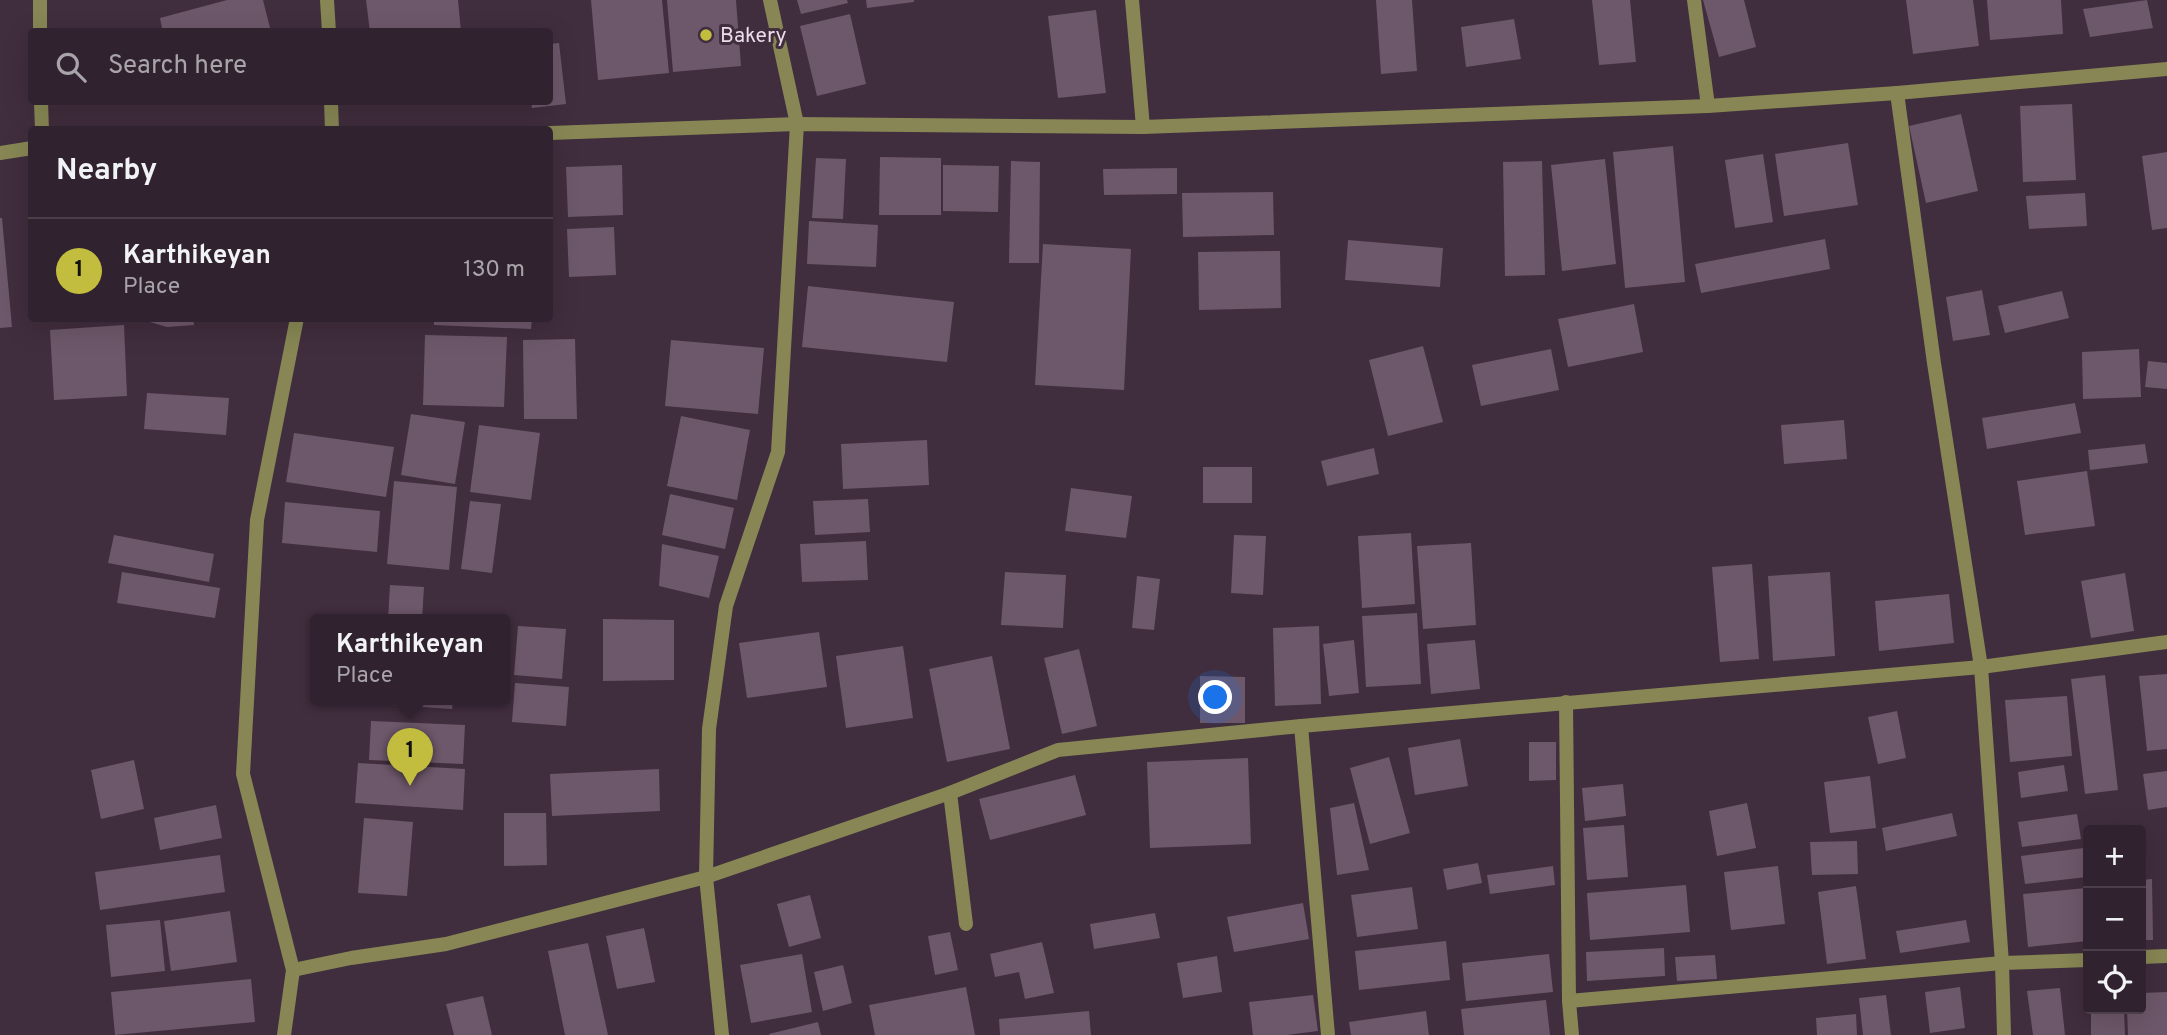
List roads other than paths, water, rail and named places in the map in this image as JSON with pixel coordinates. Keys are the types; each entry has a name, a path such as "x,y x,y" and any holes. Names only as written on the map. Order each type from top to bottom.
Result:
{"street":[{"path":"40,0 40,28"},
{"path":"327,0 329,28"},
{"path":"722,1035 706,877 709,729 726,606 778,452 797,124 771,0"},
{"path":"1132,0 1143,127"},
{"path":"1694,0 1707,106"},
{"path":"553,133 797,124 1143,127 1707,106 1897,93 2167,69"},
{"path":"1897,93 1934,363 1981,667 2003,963 2004,1035"},
{"path":"41,105 42,126"},
{"path":"331,105 332,126"},
{"path":"0,153 28,149"},
{"path":"284,1035 293,970 243,774 257,520 296,322"},
{"path":"293,970 351,958 446,944 706,877 950,793 1058,750 1566,702 1981,667 2167,642"},
{"path":"1566,702 1572,1035"},
{"path":"1301,726 1328,1035"},
{"path":"950,793 966,924"},
{"path":"2146,957 2167,956"},
{"path":"1570,1002 2003,963 2083,960"}],"place":[{"name":"Bakery","path":"706,35"},
{"name":"Karthikeyan","path":"410,786"}]}
